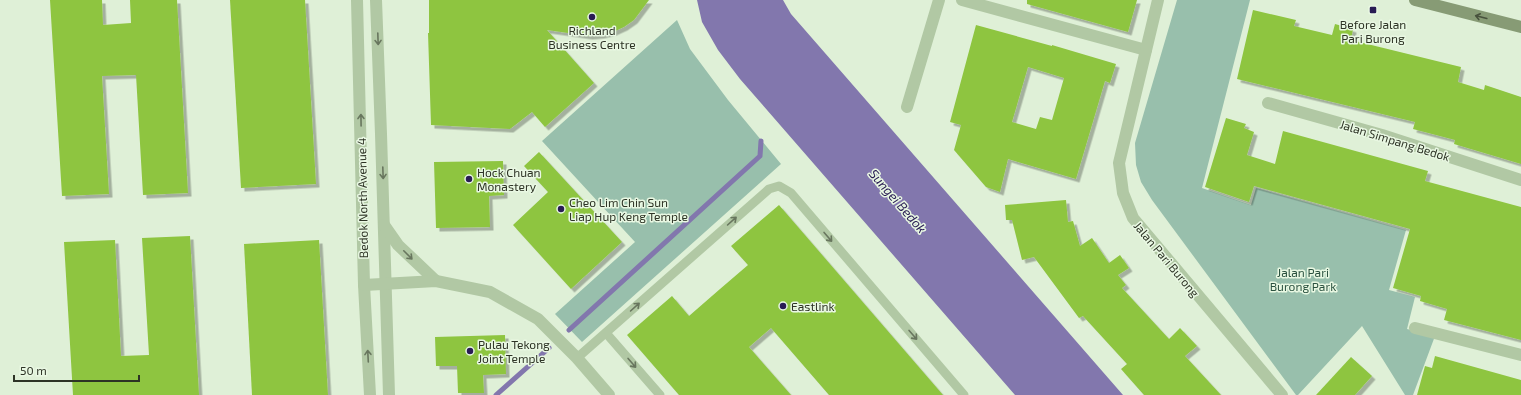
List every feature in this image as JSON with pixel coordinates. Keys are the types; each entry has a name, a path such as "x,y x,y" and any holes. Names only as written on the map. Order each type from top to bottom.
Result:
{"street":[{"name":"Bedok North Avenue 4","path":"357,0 364,285 370,395"},
{"name":"Bedok North Avenue 4","path":"376,0 389,395"},
{"path":"907,107 939,0"},
{"path":"962,0 1146,50"},
{"name":"Jalan Pari Burong","path":"1158,0 1119,163 1123,193 1133,218 1282,395"},
{"path":"1415,0 1520,24"},
{"name":"Jalan Simpang Bedok","path":"1268,102 1382,135 1521,180"},
{"path":"384,224 398,245 436,281"},
{"path":"364,285 436,281 490,292 538,319 578,358 609,395"},
{"path":"1415,328 1521,355"}],"lane":[{"path":"578,358 769,189 779,186 791,193 964,395"},
{"path":"606,333 660,395"}],"green space":[{"name":"Jalan Pari Burong Park","path":"1177,0 1250,0 1202,188 1251,205 1256,188 1406,230 1389,290 1415,297 1407,329 1435,336 1413,395 1405,395 1362,326 1298,395 1296,395 1152,200 1141,182 1136,165 1135,143"},
{"path":"677,20 690,49 728,100 781,164 582,342 555,314 635,242 542,141"}],"water":[{"name":"Sungei Bedok","path":"697,0 783,0 791,14 1123,395 1015,395 740,79 718,50 702,22"}],"building":[{"path":"50,0 102,0 103,25 131,23 130,0 177,0 188,193 143,195 136,75 102,76 109,194 62,196"},
{"path":"230,0 305,0 316,184 241,188"},
{"path":"429,0 649,0 634,20 613,32 589,36 547,30 594,83 545,127 532,112 510,129 431,125 428,33"},
{"path":"1027,0 1137,0 1128,32 1027,4"},
{"path":"1253,10 1296,20 1294,26 1332,35 1335,24 1353,29 1351,40 1461,67 1458,82 1484,90 1485,85 1521,97 1521,164 1454,144 1455,140 1413,129 1415,122 1237,79"},
{"path":"976,25 1116,64 1110,83 1105,81 1076,179 1008,159 1000,192 986,187 954,150 961,125 950,122","holes":["1028,67 1064,78 1052,120 1040,117 1036,129 1012,122"]},
{"path":"1226,118 1246,124 1244,128 1254,132 1247,155 1275,164 1283,131 1428,171 1425,181 1521,207 1521,340 1444,320 1447,309 1420,301 1421,296 1393,288 1410,229 1254,186 1249,202 1205,187"},
{"name":"Cheo Lim Chin Sun Liap Hup Keng Temple","path":"539,152 622,242 571,289 513,225 548,192 524,166"},
{"name":"Hock Chuan Monastery","path":"503,161 504,195 489,196 490,227 436,228 434,162"},
{"path":"1066,200 1068,222 1073,221 1080,246 1092,238 1109,263 1120,255 1129,268 1118,275 1126,285 1122,288 1169,339 1180,328 1197,346 1185,356 1221,395 1144,395 1121,369 1127,364 1083,316 1079,318 1034,257 1022,260 1012,220 1006,220 1005,205"},
{"name":"Eastlink","path":"779,205 943,395 829,395 771,328 749,347 791,395 679,395 627,335 672,296 689,316 748,265 731,246"},
{"path":"190,236 199,395 73,395 64,242 115,240 121,356 149,355 142,238"},
{"path":"319,240 328,395 252,395 244,244"},
{"name":"Pulau Tekong Joint Temple","path":"505,335 506,374 483,375 484,393 458,393 457,366 436,366 435,337"},
{"path":"1435,356 1521,380 1521,395 1417,395 1425,366 1432,368"},
{"path":"1351,357 1372,376 1355,395 1316,395"}],"waterway":[{"path":"569,330 760,156 761,141"},
{"path":"496,395 549,348"}],"place":[{"name":"Before Jalan Pari Burong","path":"1373,10"},
{"name":"Richland Business Centre","path":"592,17"},
{"name":"Hock Chuan Monastery","path":"469,179"},
{"name":"Cheo Lim Chin Sun Liap Hup Keng Temple","path":"561,209"},
{"name":"Eastlink","path":"783,306"},
{"name":"Pulau Tekong Joint Temple","path":"470,351"}]}
